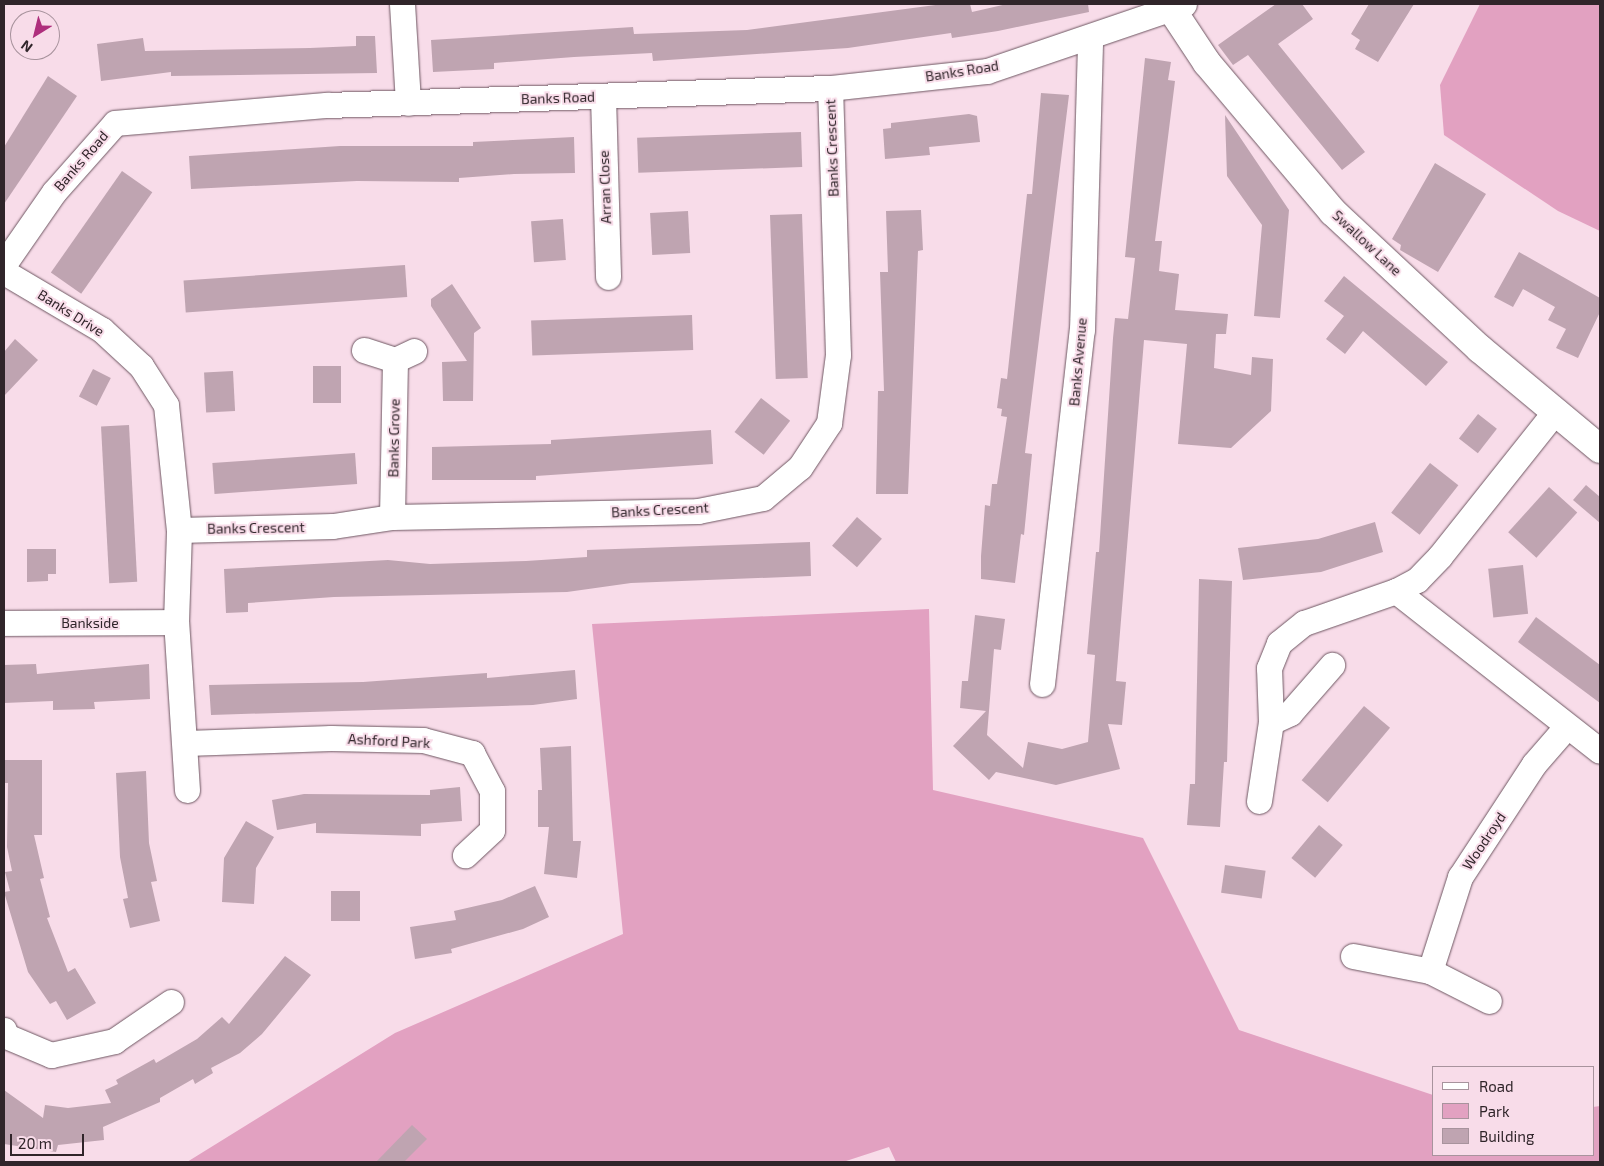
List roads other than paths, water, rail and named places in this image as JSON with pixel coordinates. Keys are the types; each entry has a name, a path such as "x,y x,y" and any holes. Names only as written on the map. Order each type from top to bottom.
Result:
{"street":[{"path":"402,4 408,102"},
{"name":"Banks Road","path":"4,264 54,192 115,123 220,112 408,102 830,88 987,70 1090,38 1175,6"},
{"name":"Swallow Lane","path":"1175,6 1207,63 1333,212 1480,349 1556,410 1600,449"},
{"name":"Banks Avenue","path":"1042,684 1082,330 1090,38"},
{"name":"Banks Crescent","path":"179,530 333,526 392,517 698,511 763,498 800,467 829,423 838,355 830,88"},
{"name":"Arran Close","path":"603,96 608,277"},
{"name":"Banks Drive","path":"4,272 102,330 141,366 166,405 179,530"},
{"name":"Banks Grove","path":"364,350 404,356 392,517"},
{"path":"1259,801 1271,722 1268,668 1279,643 1304,622 1396,591 1417,580 1440,556 1556,410"},
{"path":"179,530 176,557 176,622 186,743 187,790"},
{"path":"1396,591 1600,751"},
{"name":"Bankside","path":"4,622 176,622"},
{"path":"1271,722 1290,712 1332,665"},
{"name":"Woodroyd","path":"1430,971 1460,877 1534,764 1566,726"},
{"name":"Ashford Park","path":"186,743 331,738 423,740 472,753 492,791 492,830 465,855"},
{"path":"1353,956 1430,971 1489,1001"},
{"path":"4,1030 6,1036 51,1055 114,1041 171,1002"}]}
